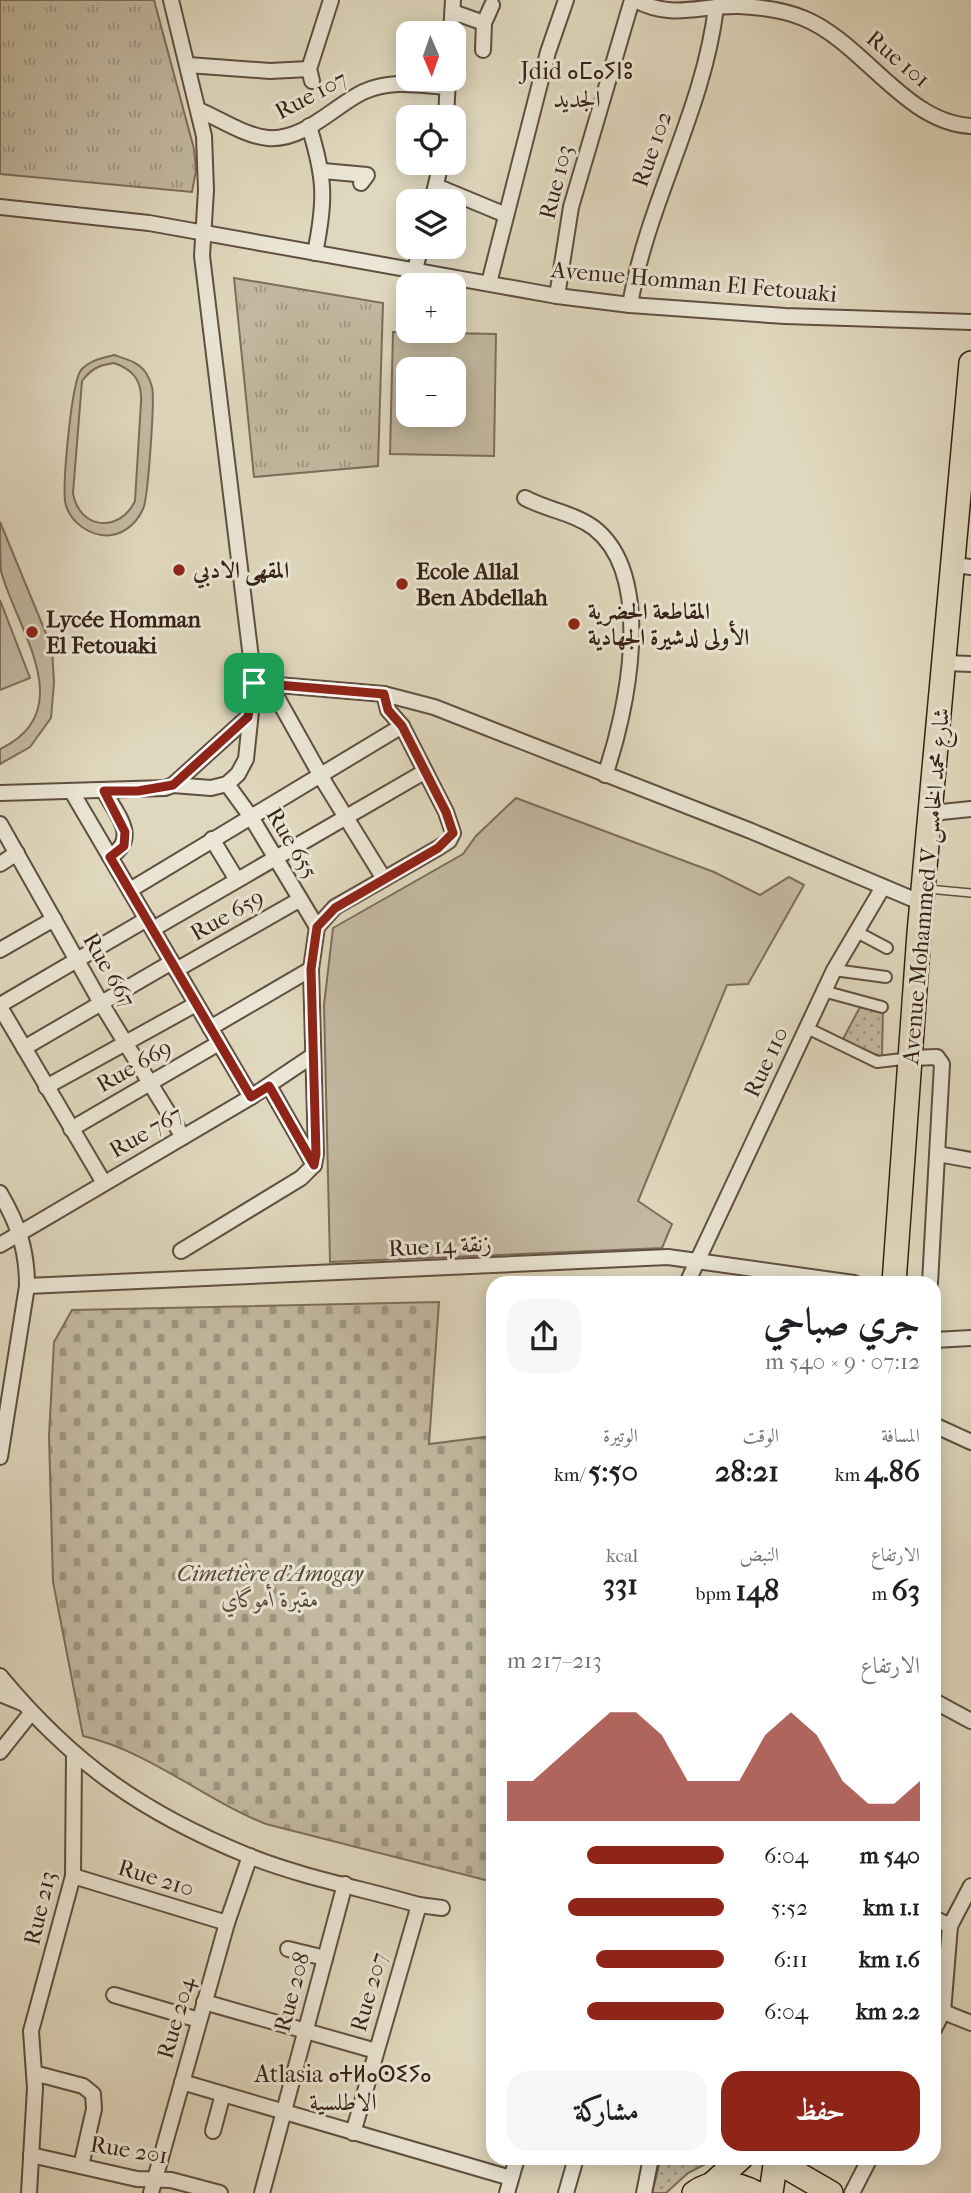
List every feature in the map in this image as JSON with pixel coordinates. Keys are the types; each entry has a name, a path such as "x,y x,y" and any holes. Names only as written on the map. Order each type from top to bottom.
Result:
{"main road":[{"name":"Avenue Mohammed V شارع محمد الخامس","path":"895,1276 923,896 946,663 963,566 971,363"},
{"path":"702,2189 732,2165"},
{"path":"771,2193 775,2165"},
{"path":"786,2165 831,2193"},
{"path":"702,2189 728,2183 756,2193"}],"street":[{"path":"0,793 138,791 173,785 211,788 227,784 238,774 246,759 248,717 254,683 205,286 203,232 206,163 199,110 171,0"},
{"path":"188,65 311,75 331,0"},
{"path":"489,283 548,52 566,0"},
{"name":"Rue 101","path":"633,0 664,11 761,8 804,18 856,53 927,113 954,125 971,126"},
{"name":"Rue 103","path":"557,296 572,207 585,155 633,0"},
{"path":"483,50 484,23 492,5"},
{"path":"453,6 484,23"},
{"name":"Rue 102","path":"630,305 642,244 702,72 716,8"},
{"name":"Rue 107","path":"199,110 265,138 276,138 309,126 363,92 396,84"},
{"path":"309,126 323,171 324,208 315,253"},
{"path":"323,171 368,175"},
{"path":"435,189 438,175"},
{"path":"436,186 506,215"},
{"name":"Avenue Homman El Fetouaki","path":"0,207 149,223 557,296 630,305 785,316 971,322"},
{"path":"415,269 418,259"},
{"path":"525,498 579,519 594,528 606,540 623,570 629,596 631,632 627,683 615,748 605,775"},
{"path":"946,663 971,664"},
{"path":"254,683 384,694 434,707 751,831 883,887 923,896"},
{"path":"270,685 384,879"},
{"path":"181,1251 301,1178 314,1165 316,1154 311,969 317,927 335,908 438,848 453,833 446,812 402,726 388,710 384,694"},
{"path":"173,785 248,717"},
{"path":"130,890 402,726"},
{"path":"104,1183 0,1006 78,960 276,859 424,772"},
{"name":"Rue 655","path":"227,784 251,817 317,927"},
{"path":"104,791 125,832 124,846 110,857"},
{"path":"72,792 251,1097"},
{"path":"932,813 971,809"},
{"name":"Rue 667","path":"0,824 101,1003 183,1137"},
{"path":"212,839 237,880"},
{"path":"0,864 17,853"},
{"name":"Rue 110","path":"690,1276 834,970 883,887"},
{"name":"Rue 659","path":"24,1048 101,1003 299,900"},
{"path":"0,950 54,919"},
{"path":"855,931 887,948"},
{"path":"210,1028 311,969"},
{"path":"834,970 886,977"},
{"path":"824,991 882,1007"},
{"path":"46,1087 196,1004"},
{"path":"807,1028 877,1062 937,1057 942,1064 930,1276"},
{"name":"Rue 669","path":"71,1129 219,1043"},
{"name":"Rue 767","path":"0,1245 251,1097 312,1056"},
{"path":"269,1086 314,1165"},
{"path":"938,1154 971,1160"},
{"path":"0,1193 21,1233 27,1286 0,1457"},
{"name":"Rue 14 زنقة","path":"27,1286 668,1257 807,1276"},
{"path":"941,1340 971,1338"},
{"path":"941,1428 971,1442"},
{"path":"0,1676 27,1708 74,1755 110,1784 150,1809 250,1856 419,1905 442,1908"},
{"path":"0,1694 27,1708"},
{"path":"941,1705 971,1721"},
{"path":"0,1752 27,1708"},
{"name":"Rue 213","path":"29,2193 34,2073 31,2046 33,2020 73,1876 74,1755"},
{"name":"Rue 204","path":"153,2186 227,1923 250,1856"},
{"name":"Rue 210","path":"73,1876 227,1923"},
{"name":"Rue 208","path":"262,2193 345,1884"},
{"path":"941,1995 950,1926 971,1886"},
{"name":"Rue 207","path":"353,2133 419,1905"},
{"path":"941,1922 950,1926"},
{"path":"288,1949 325,1958"},
{"path":"114,1995 199,2020"},
{"path":"204,2003 376,2051"},
{"path":"941,2011 971,2023"},
{"path":"34,2073 83,2086 93,2094 94,2109 81,2166"},
{"path":"182,2082 511,2178"},
{"path":"213,2131 223,2094"},
{"name":"Rue 201","path":"31,2155 136,2179 153,2186 220,2193"},
{"path":"507,2193 515,2165"},
{"path":"566,2193 574,2165"},
{"path":"644,2193 650,2165"},
{"path":"852,2193 866,2165"}],"lane":[{"path":"923,896 971,893"}],"green space":[{"path":"0,0 154,0 194,149 196,170 192,192 0,174"},
{"path":"234,278 383,303 378,466 254,477"},
{"path":"393,332 396,332 396,343 466,343 466,333 496,334 494,456 390,454"},
{"path":"114,355 143,369 152,387 149,469 145,502 136,520 121,532 101,535 83,528 67,508 65,490 68,433 81,370 96,360","holes":["114,363 135,377 141,395 135,501 119,519 100,523 83,514 73,493 82,381 100,366"]},
{"path":"0,522 52,648 54,683 51,718 30,747 0,764 0,749 24,733 37,713 40,690 28,641 1,571"},
{"path":"0,600 30,678 0,690"},
{"path":"516,798 714,872 760,895 789,877 804,885 748,984 727,985 638,1201 672,1224 662,1248 330,1262 324,1005 333,928 463,854 476,836"},
{"path":"860,1007 883,1009 882,1057 842,1041"},
{"name":"Cimetière d'Amogay مقبرة أموگاي","path":"439,1302 429,1444 486,1437 486,1880 266,1824 131,1753 83,1736 53,1582 49,1436 54,1342 72,1310"},
{"path":"659,2165 703,2165 688,2173 666,2193 652,2193"}],"place":[{"name":"المقهى الادبي","path":"179,570"},
{"name":"Ecole Allal Ben Abdellah","path":"402,584"},
{"name":"المقاطعة الحضرية الأولى لدشيرة الجهادية","path":"574,624"},
{"name":"Lycée Homman El Fetouaki","path":"32,632"}],"district":[{"name":"Jdid ⴰⵎⴰⵢⵏⵓ الجديد","path":"577,85"},
{"name":"Atlasia ⴰⵜⵍⴰⵙⵉⵢⴰ الاطلسية","path":"343,2088"}],"route":[{"path":"254,683 384,694 388,710 402,726 446,812 453,833 449,841 438,848 335,908 317,927 312,944 311,969 316,1154 314,1165 269,1086 251,1097 110,857 124,846 126,840 125,832 104,791 138,791 173,785 248,717 254,683"}]}
